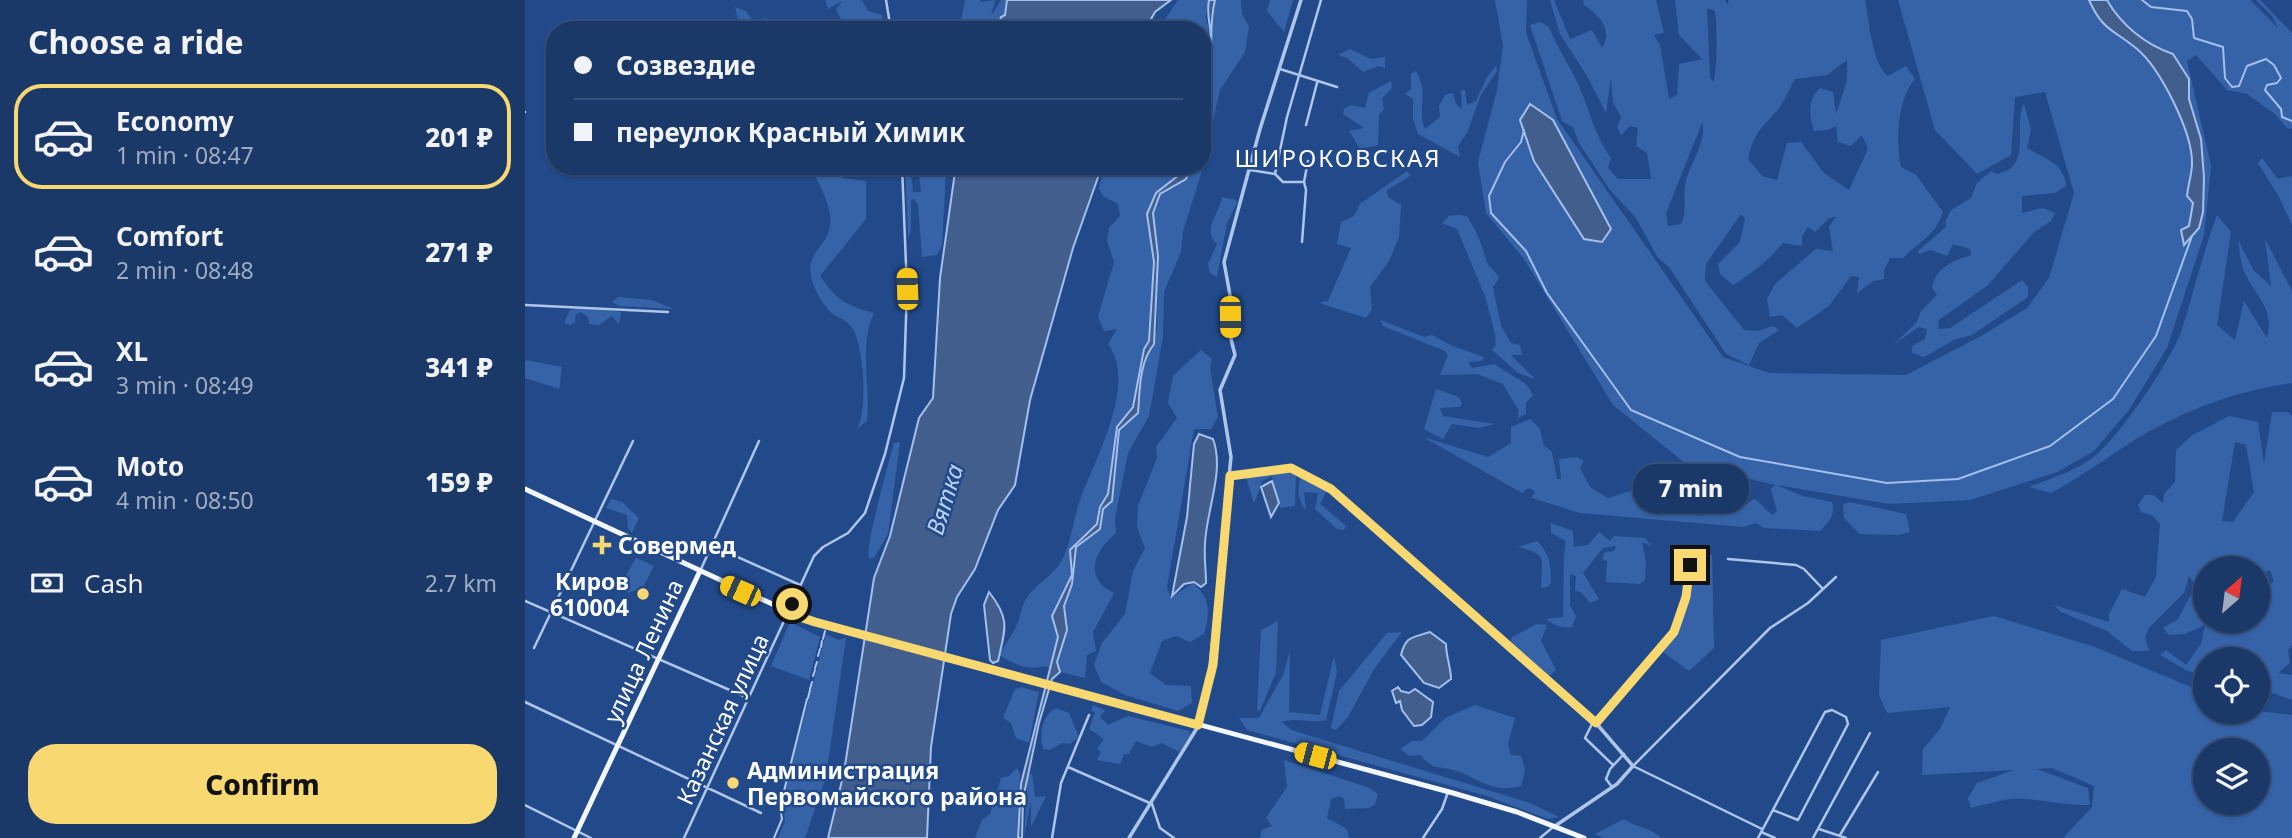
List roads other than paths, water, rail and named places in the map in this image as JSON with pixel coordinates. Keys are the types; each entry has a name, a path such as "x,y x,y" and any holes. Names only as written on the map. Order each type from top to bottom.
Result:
{"main road":[{"path":"525,489 788,613 1448,792 1584,838"},
{"name":"улица Ленина","path":"574,838 699,573"}],"street":[{"path":"886,0 890,21"},
{"path":"1129,838 1198,725 1213,665 1231,457 1220,390 1235,353 1231,339 1230,295 1224,262 1301,0"},
{"path":"1275,174 1298,76 1321,0"},
{"path":"1280,69 1317,83 1337,87"},
{"path":"1306,125 1317,83"},
{"path":"1302,242 1306,190 1304,182 1308,161"},
{"path":"1250,170 1275,174 1283,182 1304,182"},
{"name":"Казанская улица","path":"684,838 800,585 819,550 848,533 865,513 885,454 904,378 907,289 902,175"},
{"path":"525,304 668,312"},
{"path":"534,648 633,440"},
{"name":"улица Ленина","path":"699,573 759,441"},
{"path":"1230,476 1291,468 1321,482 1433,577 1595,722 1633,766 1775,838"},
{"path":"712,545 800,585"},
{"path":"1728,559 1796,565 1804,569 1823,589"},
{"path":"1613,765 1586,739 1595,722 1674,632 1686,597 1690,565"},
{"path":"1540,838 1612,787 1770,628 1836,577"},
{"path":"525,601 748,698"},
{"path":"818,656 825,631"},
{"path":"813,676 817,662"},
{"path":"774,838 781,822 780,807 812,682"},
{"path":"525,702 761,813"},
{"path":"1758,838 1762,830 1773,810 1828,710 1849,720 1798,820 1773,810"},
{"path":"1052,838 1061,783 1089,715"},
{"path":"1814,838 1870,733"},
{"path":"1612,787 1606,777 1624,754"},
{"path":"1068,767 1152,804 1160,828 1174,838"},
{"path":"1840,835 1878,772"},
{"path":"1423,838 1442,810 1448,792"},
{"path":"525,806 591,838"},
{"path":"1819,829 1846,838"}],"water":[{"path":"1007,0 1171,0 1155,12 1150,21 1000,21 1005,15"},
{"path":"1209,0 1215,0 1211,57 1211,21"},
{"path":"2089,0 2107,0 2119,18 2135,33 2173,54 2189,79 2189,99 2201,139 2203,212 2199,228 2184,245 2181,230 2189,226 2193,203 2187,196 2192,168 2191,151 2181,119 2165,86 2146,58 2104,24"},
{"path":"1530,104 1553,120 1611,229 1602,242 1584,239 1534,161 1520,120"},
{"name":"Вятка","path":"955,175 1099,175 1073,248 1030,400 1015,485 998,510 975,569 957,597 951,614 931,747 927,838 828,838 844,772 874,578 890,536 919,418 933,398 940,278"},
{"path":"1179,175 1188,175 1186,179 1160,194 1153,213 1158,256 1154,344 1145,359 1138,413 1119,430 1112,501 1103,509 1100,529 1076,547 1072,584 1064,606 1067,630 1057,662 1060,672 1052,679 1039,723 1023,799 1022,838 1018,838 1021,784 1058,637 1052,616 1072,575 1070,550 1097,524 1100,507 1108,494 1117,427 1133,407 1144,349 1149,341 1154,262 1147,214 1156,193"},
{"path":"1199,434 1213,439 1217,464 1206,531 1206,583 1201,587 1194,582 1184,584 1172,596 1187,517 1194,444"},
{"path":"1272,481 1279,503 1271,517 1261,487"},
{"path":"989,592 1001,610 1004,625 998,661 993,663 990,660 984,605"},
{"path":"1430,632 1446,644 1451,679 1439,688 1424,683 1401,655 1408,641"},
{"path":"1398,687 1409,693 1415,689 1433,702 1431,717 1422,725 1414,726 1402,710 1400,701 1396,703 1392,691"}],"waterway":[{"path":"2142,0 2151,7 2187,11 2192,19 2194,38 2223,47 2225,78 2232,87 2239,86 2247,66 2266,59 2274,65 2281,78 2277,83 2267,85 2265,90 2281,109 2282,117 2292,121"},
{"path":"1524,130 1521,142 1505,162 1489,196 1491,213 1526,251 1547,293 1631,410 1740,457 1887,483 1958,479 2050,446 2113,399 2156,336 2192,236"}],"place":[{"name":"Совермед","path":"602,545"},
{"name":"Киров 610004","path":"643,594"},
{"name":"Администрация Первомайского района","path":"733,783"}],"district":[{"name":"ШИРОКОВСКАЯ","path":"1338,157"}]}
